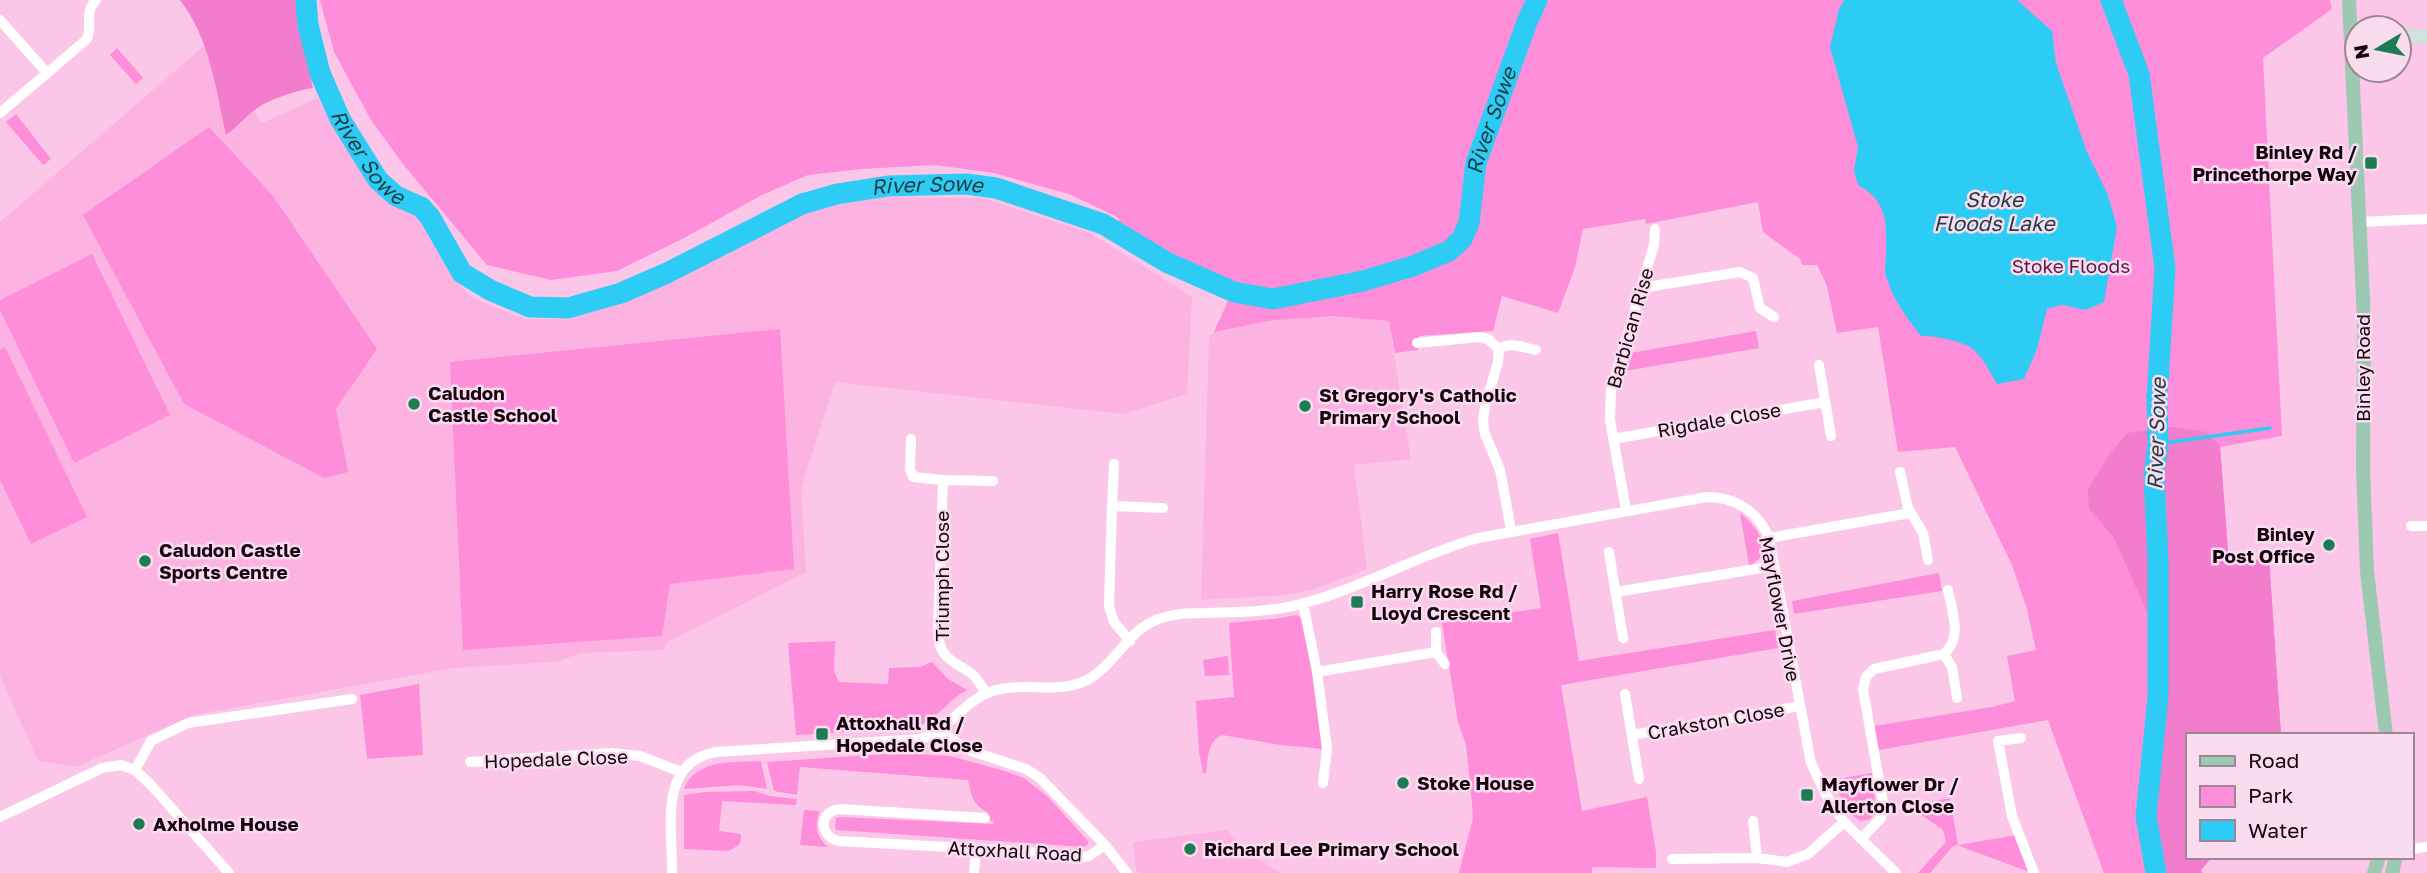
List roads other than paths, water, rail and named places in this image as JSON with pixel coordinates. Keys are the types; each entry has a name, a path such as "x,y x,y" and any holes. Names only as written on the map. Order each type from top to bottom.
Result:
{"main road":[{"name":"Binley Road","path":"2356,84 2364,321 2363,468 2367,571 2386,733"}],"street":[{"path":"0,113 87,39 89,10 96,0"},
{"path":"0,20 46,72"},
{"path":"2361,222 2427,219"},
{"name":"Barbican Rise","path":"1626,510 1613,439 1611,390 1654,245 1655,229"},
{"path":"1641,288 1740,272 1753,278 1760,308 1774,317"},
{"path":"1417,343 1479,337 1488,339 1499,349"},
{"path":"1499,349 1505,345 1536,350"},
{"path":"1499,349 1483,421 1516,530"},
{"path":"1819,365 1831,436"},
{"name":"Rigdale Close","path":"1613,439 1825,402"},
{"path":"911,439 910,469 913,477 993,481"},
{"path":"1114,464 1109,606 1114,622 1130,641"},
{"path":"1900,472 1910,513 1923,533 1928,560"},
{"name":"Triumph Close","path":"943,480 939,642 948,659 970,673 986,693"},
{"name":"Mayflower Drive","path":"986,693 1004,688 1060,688 1081,683 1095,675 1143,627 1165,616 1273,609 1303,603 1355,586 1453,545 1516,530 1626,510 1707,497 1726,498 1755,516 1769,538 1811,763 1832,807 1896,873"},
{"path":"1112,506 1163,508"},
{"path":"1769,538 1910,513"},
{"path":"2411,526 2427,526"},
{"path":"1609,552 1623,638"},
{"path":"1616,592 1774,566"},
{"path":"1861,839 1881,818 1884,809 1864,683 1870,673 1880,667 1944,654 1952,646 1956,631 1948,590"},
{"path":"1303,603 1317,672 1327,749 1324,783"},
{"path":"1436,632 1436,652 1445,664"},
{"path":"1317,672 1436,652"},
{"path":"1944,654 1952,667 1957,698"},
{"path":"672,873 674,785 681,772 696,758 711,753 927,737 939,731 972,701 986,693"},
{"name":"Crakston Close","path":"1625,694 1639,779"},
{"path":"135,770 151,741 188,723 352,699"},
{"name":"Crakston Close","path":"1632,735 1800,706"},
{"name":"Attoxhall Road","path":"939,731 971,751 1026,769 1040,778 1105,845 1093,854 1079,858 838,841 829,839 824,831 822,822 826,814 840,809 985,818"},
{"path":"2021,738 1998,741 2012,817 2034,873"},
{"name":"Hopedale Close","path":"470,762 612,753 640,756 681,772"},
{"path":"0,817 102,768 121,765 135,770 151,785 229,873"},
{"path":"1753,821 1757,858"},
{"path":"1672,859 1757,858 1787,862 1802,858 1844,822"},
{"path":"1105,845 1127,873"},
{"path":"974,873 976,850"}],"water":[{"name":"Stoke Floods Lake","path":"1844,0 2017,0 2052,31 2056,63 2087,152 2108,195 2117,227 2104,302 2086,310 2062,305 2047,309 2037,349 2024,379 1997,384 1982,359 1970,347 1946,339 1921,336 1893,295 1885,271 1884,216 1876,199 1858,185 1854,171 1858,147 1830,47 1839,9"}],"waterway":[{"name":"River Sowe","path":"306,0 308,25 320,73 340,119 378,180 396,196 421,207 430,217 462,273 490,290 530,307 568,308 621,293 667,273 802,204 837,194 888,186 966,184 996,188 1103,224 1168,263 1234,292 1273,299 1363,281 1413,266 1449,251 1462,239 1469,223 1476,163 1537,0"},
{"name":"River Sowe","path":"2111,0 2139,74 2165,268 2157,398 2158,444 2154,475 2158,560 2158,697 2146,816 2156,873"},
{"path":"2158,444 2270,428"}],"place":[{"name":"Binley Rd / Princethorpe Way","path":"2371,163"},
{"name":"Caludon Castle School","path":"414,404"},
{"name":"St Gregory's Catholic Primary School","path":"1305,406"},
{"name":"Binley Post Office","path":"2329,545"},
{"name":"Caludon Castle Sports Centre","path":"145,561"},
{"name":"Harry Rose Rd / Lloyd Crescent","path":"1357,602"},
{"name":"Attoxhall Rd / Hopedale Close","path":"822,734"},
{"name":"Stoke House","path":"1403,783"},
{"name":"Mayflower Dr / Allerton Close","path":"1807,795"},
{"name":"Axholme House","path":"139,824"},
{"name":"Richard Lee Primary School","path":"1190,849"}],"park label":[{"name":"Stoke Floods","path":"2071,266"}]}
